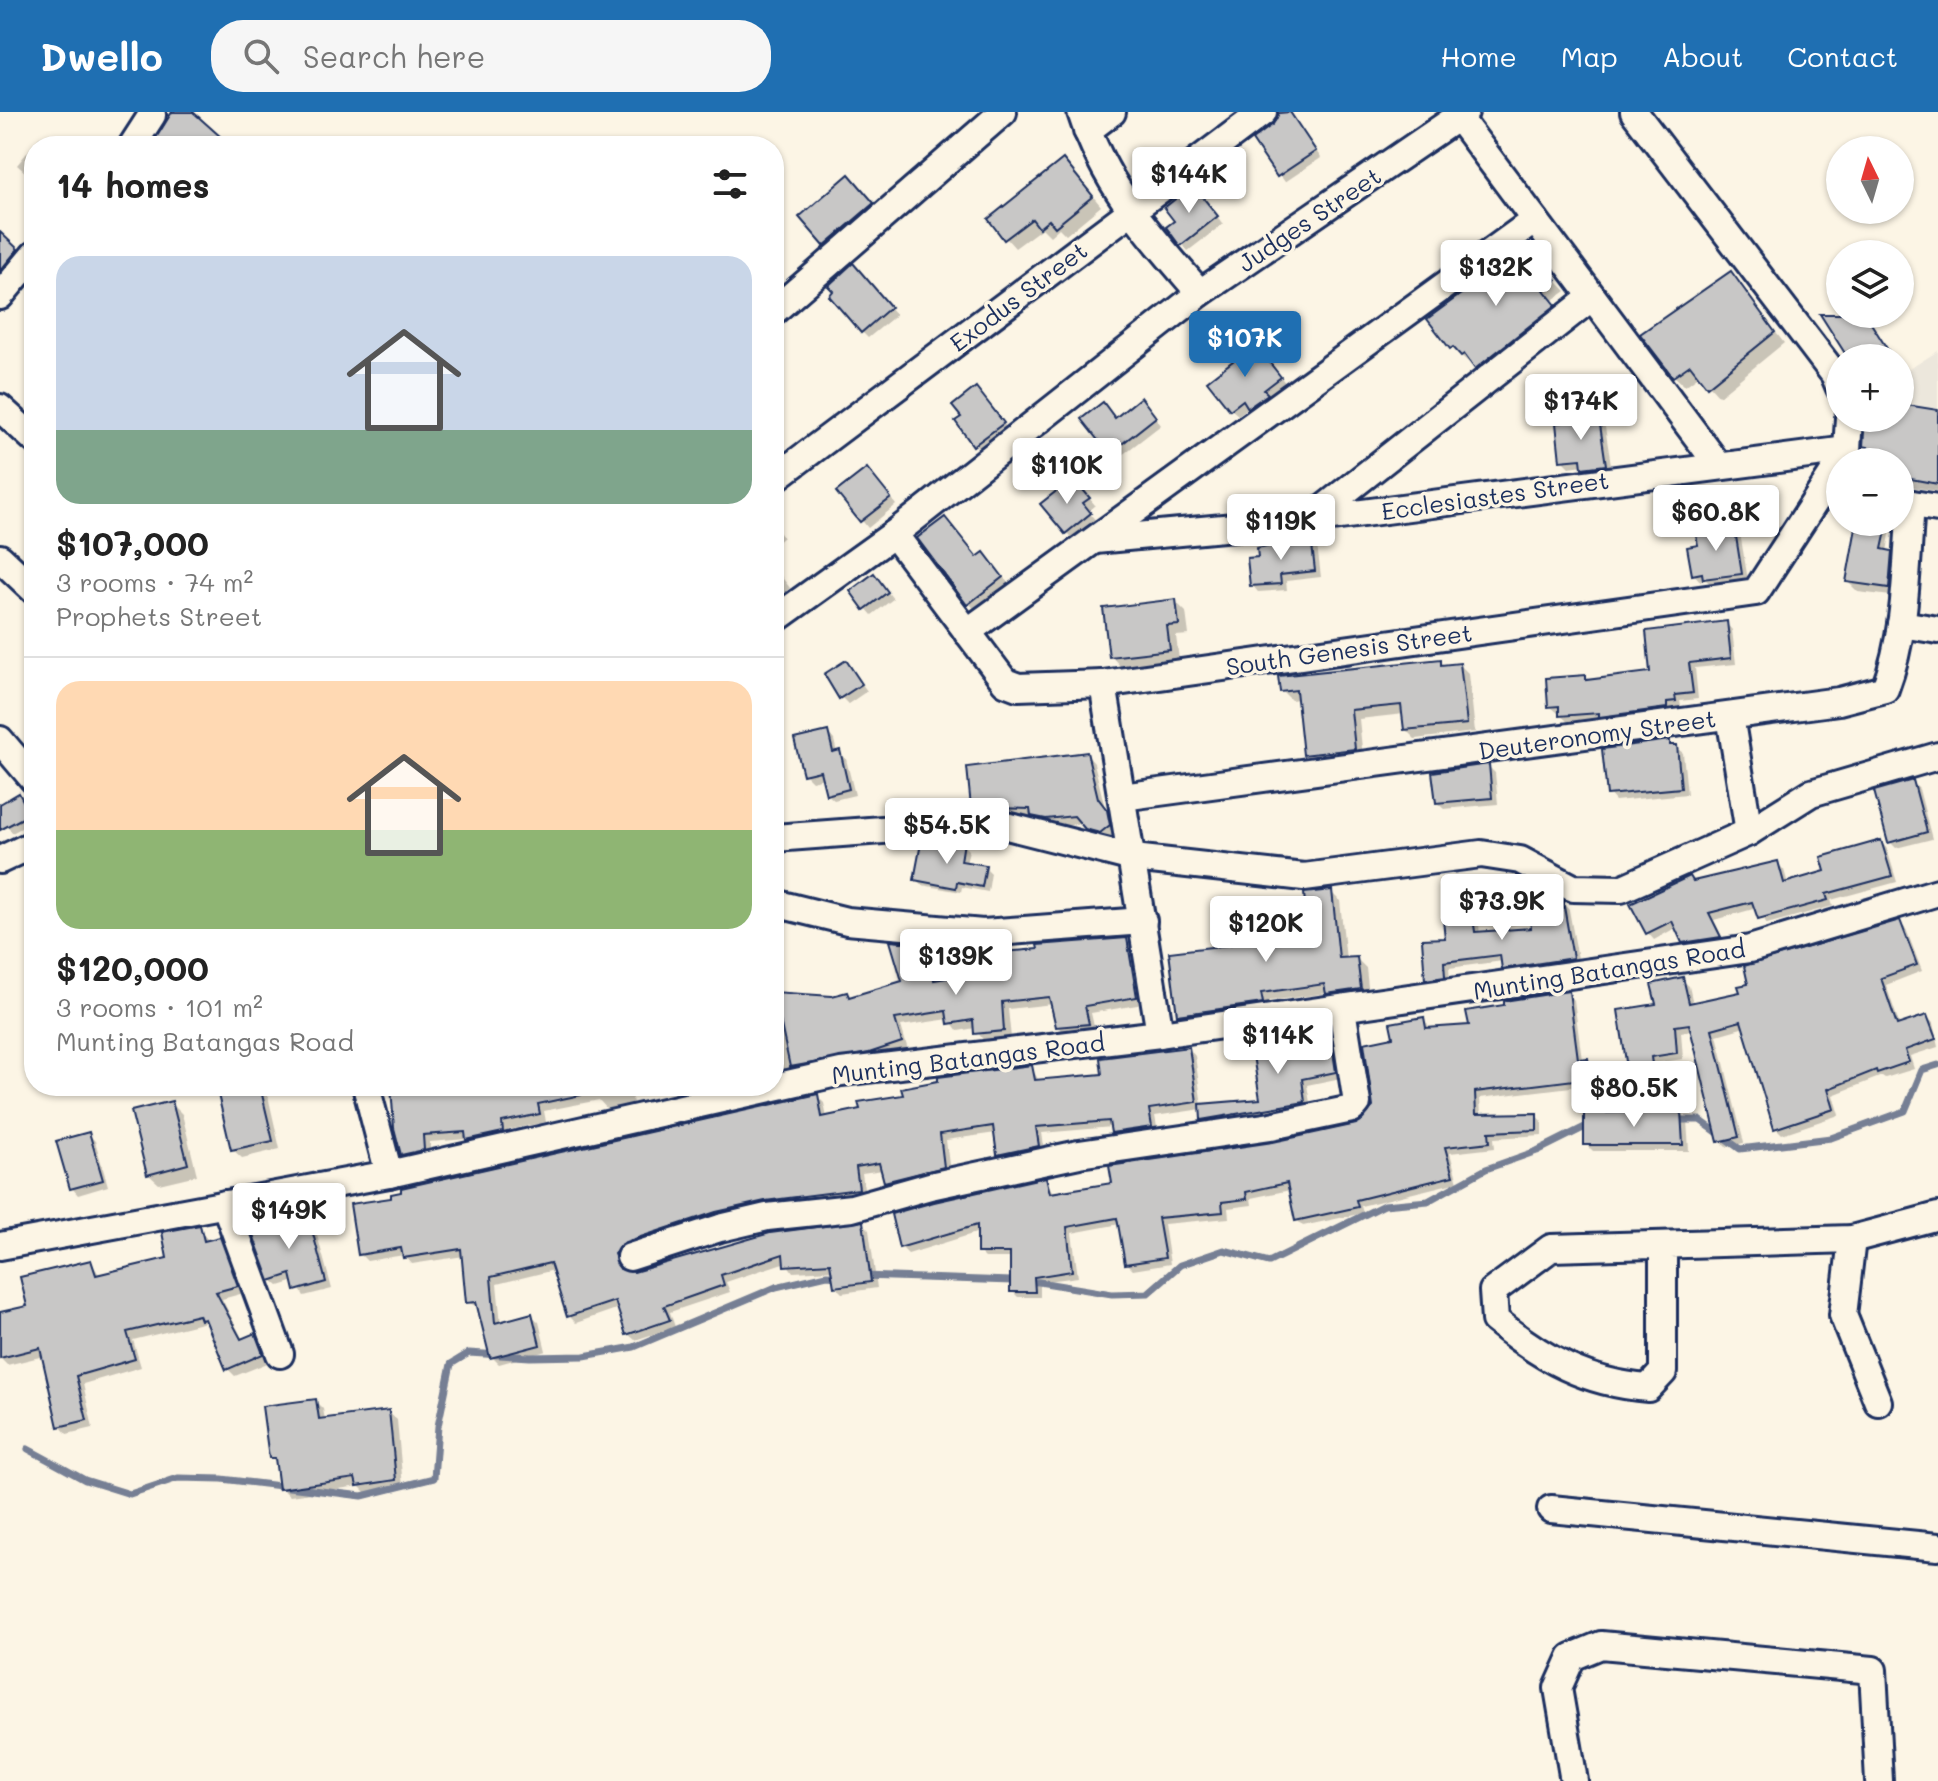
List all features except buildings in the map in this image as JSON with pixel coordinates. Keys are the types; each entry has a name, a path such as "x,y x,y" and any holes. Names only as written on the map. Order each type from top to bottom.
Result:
{"street":[{"path":"784,302 1003,112"},
{"path":"1112,112 1084,122 1130,212 1200,293"},
{"name":"Exodus Street","path":"784,472 1263,112"},
{"path":"1634,112 1826,364"},
{"path":"1462,114 1535,220 1719,466"},
{"name":"Judges Street","path":"784,613 894,534 1200,293 1462,114"},
{"path":"138,136 152,115"},
{"path":"967,632 1535,220"},
{"path":"0,296 24,267"},
{"path":"1309,520 1592,297"},
{"path":"0,408 24,430"},
{"name":"Ecclesiastes Street","path":"1095,540 1309,520 1719,466 1826,460"},
{"name":"South Genesis Street","path":"894,534 1005,682 1018,687 1103,684 1756,592 1826,499"},
{"path":"1914,504 1938,508"},
{"name":"Deuteronomy Street","path":"1122,797 1839,701 1885,689 1896,659 1901,624 1905,536"},
{"path":"0,558 24,581"},
{"path":"1901,624 1938,630"},
{"path":"1103,684 1160,1034"},
{"path":"1730,716 1749,832"},
{"path":"0,740 24,768"},
{"path":"784,837 991,822 1133,858 1304,877 1481,854 1520,860 1573,888 1621,889 1749,832 1811,793 1938,756"},
{"path":"0,860 24,849"},
{"name":"Munting Batangas Road","path":"784,1085 841,1072 1160,1034 1750,949 1938,892"},
{"path":"784,905 847,921 983,933 1143,921"},
{"path":"630,1257 720,1228 767,1217 852,1208 930,1186 1079,1154 1271,1126 1352,1109 1357,1103 1342,1009"},
{"path":"369,1096 389,1174"},
{"name":"Munting Batangas Road","path":"0,1246 389,1174 735,1096"},
{"path":"225,1204 280,1354"},
{"path":"1663,1246 1663,1372 1648,1388 1614,1386 1537,1355 1495,1320 1493,1291 1551,1248 1852,1239 1938,1216"},
{"path":"1852,1239 1843,1315 1878,1402"},
{"path":"1551,1509 1938,1547"},
{"path":"1574,1781 1558,1688 1572,1657 1601,1645 1873,1670 1879,1781"}],"shaded area":[{"path":"1938,351 1938,497 1914,493 1914,448 1853,448 1854,432 1914,432 1914,366"}],"waterway":[{"path":"1674,1120 1700,1120 1740,1149 1831,1138 1905,1111 1922,1070 1938,1065"},
{"path":"862,1276 1039,1282 1112,1294 1148,1293 1180,1265 1224,1250 1269,1262 1384,1205 1428,1201 1486,1169 1537,1151 1593,1123"},
{"path":"28,1449 85,1480 130,1494 178,1478 222,1479 362,1496 434,1478 438,1426 451,1364 469,1353 530,1357 584,1356 634,1347 776,1287 827,1275 841,1276"}]}
